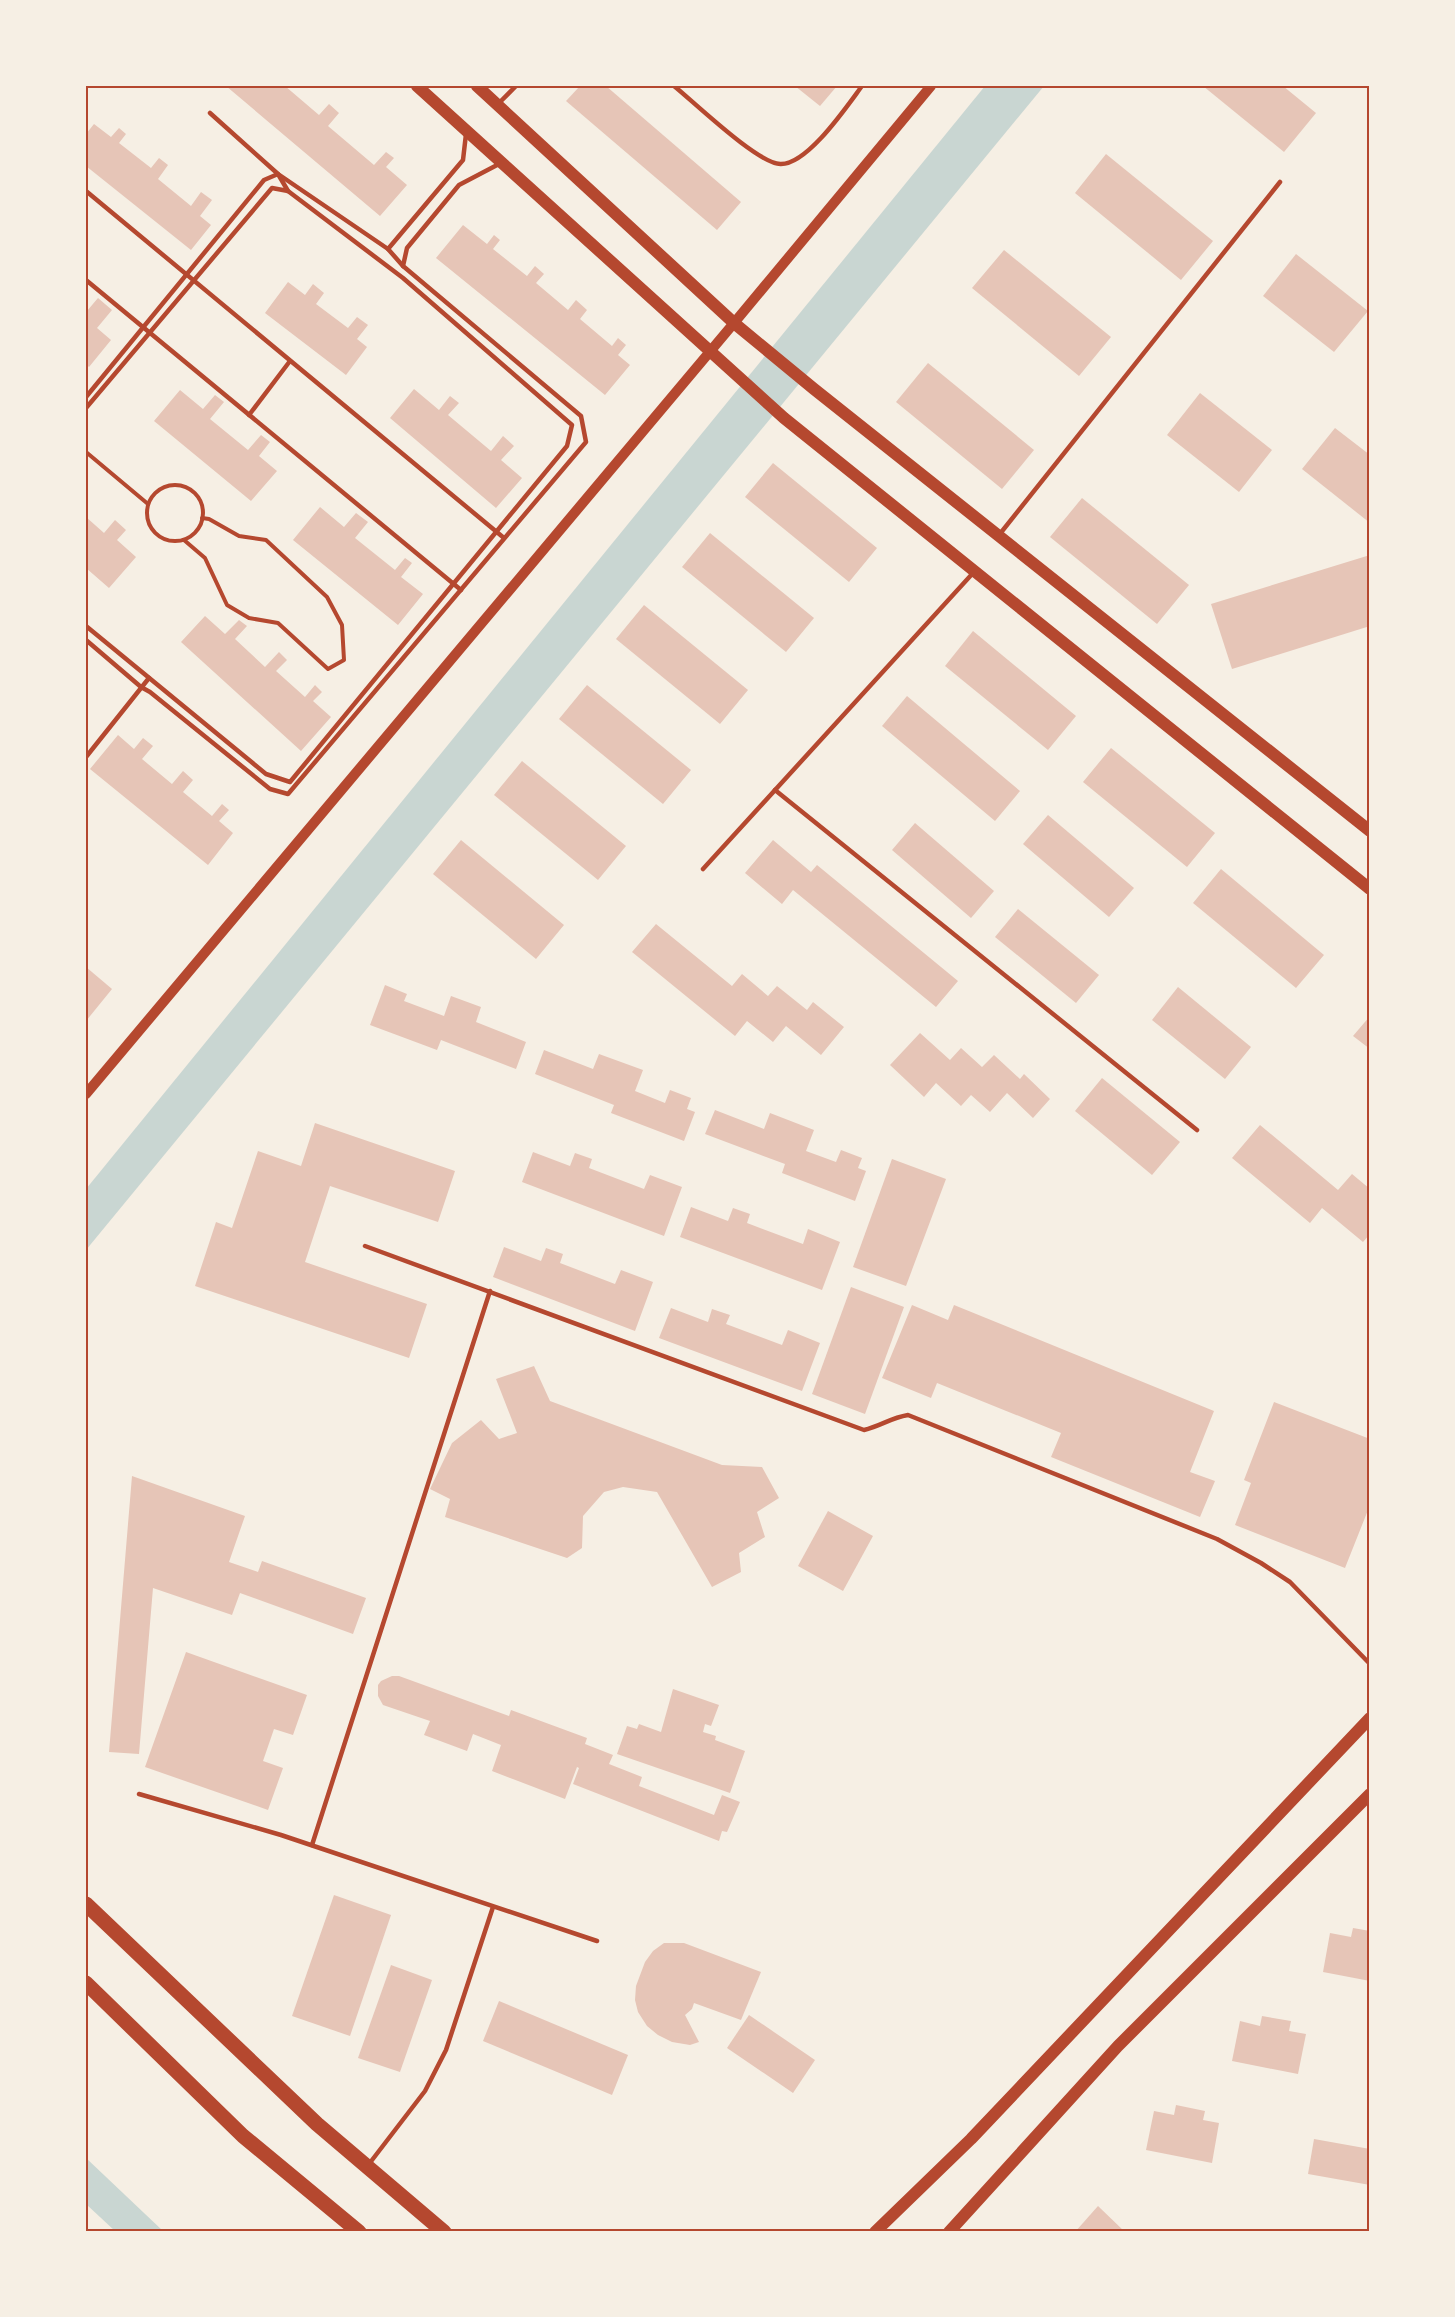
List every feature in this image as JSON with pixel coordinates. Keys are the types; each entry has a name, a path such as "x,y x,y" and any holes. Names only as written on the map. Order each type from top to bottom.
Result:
{"main road":[{"path":"417,86 784,418 1370,888"},
{"path":"477,86 734,323 1370,831"},
{"path":"875,2232 971,2139 1370,1718"},
{"path":"949,2232 1118,2046 1370,1794"},
{"path":"86,1904 317,2124 444,2232"},
{"path":"86,1983 243,2136 359,2232"}],"street":[{"path":"86,1094 931,86"}],"lane":[{"path":"498,104 516,86"},
{"path":"674,86 759,156 781,164 794,160 817,144 862,86"},
{"path":"86,640 141,687 270,789 288,794 586,441 581,416 403,266 388,249 278,174 210,113"},
{"path":"388,249 463,160 467,131"},
{"path":"403,266 407,248 459,185 501,162"},
{"path":"86,626 266,774 290,782 567,446 572,425 403,278 288,191 278,174"},
{"path":"86,397 264,180 278,174"},
{"path":"999,536 1280,182"},
{"path":"86,408 272,188 288,191"},
{"path":"86,191 504,538"},
{"path":"86,280 461,590"},
{"path":"249,415 290,361"},
{"path":"704,869 975,571"},
{"path":"86,758 149,678"},
{"path":"776,790 1197,1130"},
{"path":"365,1246 864,1430 878,1426 892,1418 908,1415 1217,1539 1290,1582 1370,1664"},
{"path":"312,1845 490,1292"},
{"path":"139,1794 312,1845 597,1941"},
{"path":"368,2166 425,2091 446,2050 493,1906"}],"path":[{"path":"86,452 148,504"},
{"path":"179,486 196,495 201,503 202,518 198,529 184,540 166,540 152,530 146,513 148,504 160,489 179,486"},
{"path":"184,540 205,558 227,605 249,618 278,623 328,669 344,660 342,625 327,597 266,540 239,536 209,519 202,518"}],"shaded area":[{"path":"985,86 1044,86 86,1250 86,1189"},
{"path":"86,2158 163,2231 115,2231 86,2204"}],"building":[{"path":"226,86 285,86 319,115 329,104 339,113 328,126 374,165 386,152 394,158 386,167 407,185 380,216"},
{"path":"580,86 606,86 741,202 717,230 566,101"},
{"path":"795,86 837,86 820,106"},
{"path":"1203,86 1283,86 1316,113 1284,152"},
{"path":"94,124 111,137 119,128 126,134 119,143 151,168 159,158 168,165 158,179 191,206 201,192 212,200 200,216 211,225 191,250 86,166 86,134"},
{"path":"1106,154 1213,241 1181,280 1075,193"},
{"path":"463,225 487,244 494,235 500,240 493,249 527,276 535,266 544,274 536,283 568,310 576,300 587,310 580,319 612,346 618,338 626,345 618,355 630,365 605,395 436,258"},
{"path":"1004,250 1111,337 1079,376 972,288"},
{"path":"1296,254 1368,311 1334,352 1263,296"},
{"path":"288,282 305,295 313,284 324,293 316,304 348,328 357,317 368,325 357,339 367,347 346,375 265,313"},
{"path":"98,298 112,310 97,328 111,340 89,367 86,364 86,310"},
{"path":"928,363 1034,450 1002,489 896,402"},
{"path":"414,389 439,410 450,396 459,403 448,415 491,451 503,436 514,446 501,460 522,478 496,508 390,418"},
{"path":"180,390 203,409 215,395 224,402 210,419 248,450 261,435 270,442 259,456 277,471 251,501 154,421"},
{"path":"1200,393 1272,450 1239,492 1167,435"},
{"path":"1335,428 1370,455 1370,523 1302,469"},
{"path":"773,463 877,548 849,582 745,497"},
{"path":"1082,498 1189,585 1157,624 1050,537"},
{"path":"320,507 344,527 356,513 368,522 355,538 395,570 405,558 412,563 401,577 423,594 398,625 293,540"},
{"path":"86,517 104,533 115,520 126,530 117,540 136,557 109,588 86,568"},
{"path":"710,533 814,618 786,652 682,567"},
{"path":"1370,555 1370,626 1232,669 1211,604"},
{"path":"644,605 748,690 720,724 616,639"},
{"path":"205,616 225,634 239,620 247,626 235,639 265,667 279,652 287,660 276,671 305,697 315,685 322,692 313,701 331,717 301,751 181,642"},
{"path":"973,631 1076,716 1048,750 945,666"},
{"path":"587,685 691,770 663,804 559,719"},
{"path":"907,696 1020,791 995,821 882,726"},
{"path":"118,735 134,749 143,738 153,746 142,759 172,784 183,771 193,780 183,792 212,816 222,804 229,810 219,821 233,833 208,865 90,769"},
{"path":"1111,748 1215,833 1187,867 1083,782"},
{"path":"522,761 626,846 598,880 494,795"},
{"path":"1048,815 1134,888 1109,917 1023,844"},
{"path":"915,823 994,891 971,918 892,850"},
{"path":"461,840 564,925 536,959 433,874"},
{"path":"773,840 811,872 817,865 958,981 936,1007 793,890 782,904 745,873"},
{"path":"1221,869 1324,955 1296,988 1193,903"},
{"path":"1018,909 1099,975 1076,1003 995,937"},
{"path":"656,924 732,986 742,974 768,996 777,986 807,1010 813,1002 844,1027 821,1055 786,1026 773,1042 747,1021 735,1036 632,952"},
{"path":"86,967 112,989 86,1021"},
{"path":"385,985 407,994 404,1001 444,1016 451,996 481,1007 476,1022 526,1042 516,1069 441,1040 437,1050 370,1025"},
{"path":"1178,987 1251,1047 1225,1079 1152,1020"},
{"path":"1370,1016 1370,1049 1353,1036"},
{"path":"920,1033 950,1060 961,1048 982,1067 994,1055 1020,1079 1024,1074 1050,1099 1033,1118 1007,1093 990,1112 971,1095 961,1106 936,1083 924,1097 890,1065"},
{"path":"544,1050 593,1069 599,1054 643,1070 635,1091 665,1103 670,1090 691,1098 687,1109 695,1112 684,1141 611,1113 614,1105 535,1074"},
{"path":"1102,1078 1180,1142 1152,1175 1075,1111"},
{"path":"715,1110 764,1129 770,1113 814,1130 806,1151 836,1162 841,1150 862,1158 858,1168 866,1171 855,1201 782,1173 785,1164 705,1134"},
{"path":"315,1123 455,1171 438,1222 330,1186 305,1262 427,1304 409,1358 195,1286 216,1222 232,1228 258,1151 301,1166"},
{"path":"1260,1125 1338,1190 1352,1174 1370,1189 1370,1234 1363,1242 1322,1208 1310,1223 1232,1158"},
{"path":"533,1152 570,1166 575,1153 592,1159 589,1168 644,1189 650,1175 682,1187 664,1236 522,1182"},
{"path":"892,1159 946,1179 906,1286 853,1267"},
{"path":"691,1207 728,1221 733,1208 750,1214 747,1223 803,1244 808,1229 840,1242 822,1290 680,1237"},
{"path":"504,1247 541,1261 546,1248 563,1254 560,1263 615,1284 621,1270 653,1282 635,1331 493,1277"},
{"path":"851,1287 904,1307 865,1414 812,1394"},
{"path":"912,1305 948,1320 954,1305 1214,1411 1190,1472 1215,1481 1200,1517 1051,1457 1061,1433 937,1383 931,1398 882,1378"},
{"path":"671,1308 708,1322 712,1309 730,1315 726,1324 782,1345 788,1330 820,1343 802,1391 659,1338"},
{"path":"534,1366 550,1401 722,1465 762,1467 779,1498 757,1512 765,1537 739,1553 741,1572 712,1587 657,1492 623,1487 604,1492 583,1516 582,1548 567,1558 445,1517 450,1499 430,1489 452,1443 481,1420 499,1439 517,1433 496,1379"},
{"path":"1274,1402 1370,1439 1370,1505 1345,1568 1235,1525 1251,1483 1244,1480"},
{"path":"132,1476 245,1516 229,1562 258,1572 262,1561 366,1598 353,1634 240,1593 232,1615 153,1588 139,1754 109,1752"},
{"path":"828,1511 873,1536 843,1591 798,1566"},
{"path":"186,1652 307,1695 293,1735 274,1729 263,1761 283,1768 268,1810 145,1767"},
{"path":"392,1676 399,1676 509,1716 511,1710 587,1738 585,1744 613,1755 609,1764 642,1777 639,1786 714,1815 722,1795 740,1802 727,1832 722,1831 719,1841 573,1784 579,1768 577,1767 565,1799 492,1771 501,1745 473,1734 467,1751 424,1735 430,1721 383,1705 378,1696 378,1685"},
{"path":"673,1689 719,1705 711,1726 705,1724 703,1732 716,1736 715,1740 745,1751 730,1793 617,1754 627,1726 637,1729 639,1724 661,1732"},
{"path":"334,1895 391,1915 350,2036 292,2016"},
{"path":"1353,1928 1370,1931 1370,1981 1323,1972 1330,1933 1351,1937"},
{"path":"664,1943 684,1943 761,1972 741,2020 694,2003 692,2009 685,2015 699,2042 690,2045 672,2042 647,2026 638,2012 635,2000 636,1986 645,1962 653,1951"},
{"path":"391,1965 432,1980 400,2072 358,2058"},
{"path":"499,2001 628,2055 612,2095 483,2041"},
{"path":"749,2015 815,2060 793,2093 727,2048"},
{"path":"1262,2016 1291,2021 1289,2031 1306,2034 1298,2074 1232,2061 1240,2021 1260,2026"},
{"path":"1176,2105 1205,2111 1203,2120 1219,2123 1212,2163 1146,2150 1154,2111 1174,2115"},
{"path":"1314,2139 1370,2149 1370,2185 1308,2174"},
{"path":"1098,2206 1125,2232 1075,2232"}]}
